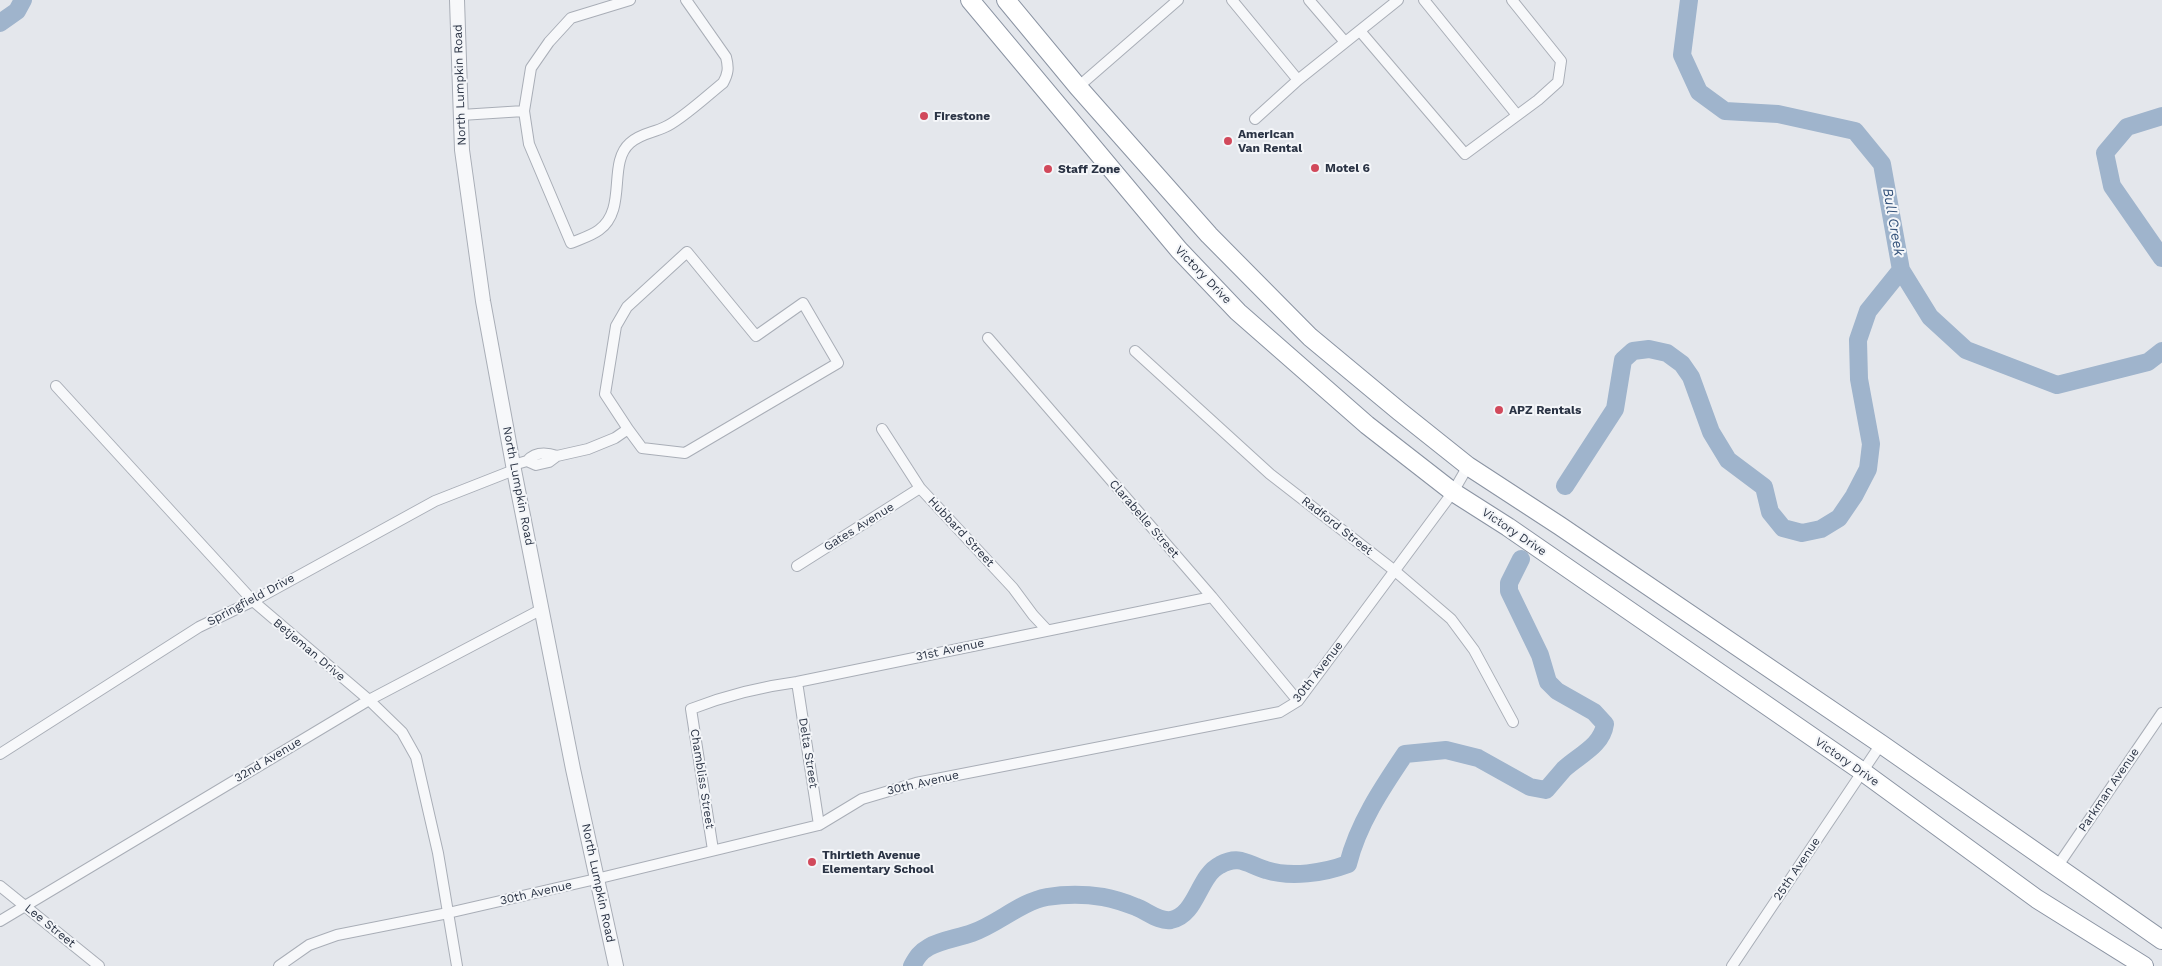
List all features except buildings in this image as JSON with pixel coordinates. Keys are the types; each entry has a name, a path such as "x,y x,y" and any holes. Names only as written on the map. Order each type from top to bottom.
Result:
{"highway":[{"name":"Victory Drive","path":"970,0 1178,250 1238,312 1367,425 1453,492 1516,532 1863,772 2037,899 2144,966"},
{"path":"1006,0 1078,87 1209,235 1310,337 1399,412 1468,466 1560,526 1881,744 2162,940"},
{"path":"1056,105 1078,87"}],"street":[{"name":"North Lumpkin Road","path":"457,0 462,150 484,301 514,467 596,879 616,966"},
{"path":"630,0 571,18 548,42 531,68 524,111 529,144 571,243 598,231 608,222 614,212 622,153 630,143 643,134 666,127 723,83 727,76 729,67 726,58 686,0"},
{"path":"1078,87 1178,0"},
{"path":"1232,0 1298,80"},
{"path":"1310,0 1345,42"},
{"path":"1255,119 1298,80 1398,0"},
{"path":"1424,0 1517,116"},
{"path":"1360,31 1464,154 1538,100 1558,82 1561,61 1512,0"},
{"path":"461,115 524,111"},
{"path":"687,252 756,336 802,303 838,363 685,453 642,448 628,429 605,394 616,326 627,307 687,252"},
{"name":"Clarabelle Street","path":"988,338 1212,597 1298,701"},
{"name":"Radford Street","path":"1135,350 1270,474 1395,571 1450,619 1474,650 1513,722"},
{"name":"Betjeman Drive","path":"56,386 253,601 369,700 402,732 416,757 438,853 457,966"},
{"name":"Springfield Drive","path":"0,754 199,628 253,601 435,501 527,461 536,465 549,462 556,456 588,449 615,438 628,429"},
{"name":"Hubbard Street","path":"882,429 920,488 1013,588 1047,630"},
{"name":"30th Avenue","path":"279,966 309,945 337,935 448,913 596,879 819,824 862,799 916,782 1280,712 1298,701 1453,492 1468,466"},
{"name":"Gates Avenue","path":"797,566 920,488"},
{"name":"31st Avenue","path":"690,709 745,690 797,682 1212,597"},
{"name":"32nd Avenue","path":"0,920 369,700 542,608"},
{"name":"Delta Street","path":"797,682 819,824"},
{"name":"Chambliss Street","path":"690,709 713,850"},
{"name":"Parkman Avenue","path":"2057,867 2162,713"},
{"name":"25th Avenue","path":"1732,966 1881,744"},
{"name":"Lee Street","path":"0,886 99,966"}],"waterway":[{"name":"Bull Creek","path":"0,23 17,11 23,0"},
{"name":"Bull Creek","path":"1689,0 1682,55 1699,92 1725,111 1778,114 1855,131 1882,164 1901,270 1930,317 1966,350 2057,385 2148,362 2162,351"},
{"name":"Bull Creek","path":"2162,116 2127,127 2105,153 2112,186 2162,258"},
{"path":"1565,486 1615,409 1623,360 1633,351 1649,349 1667,353 1682,364 1691,377 1711,432 1728,460 1764,487 1770,512 1783,528 1802,533 1821,529 1839,518 1854,496 1868,469 1871,444 1859,379 1858,340 1868,311 1901,270"},
{"path":"912,966 919,955 929,947 982,929 1028,903 1047,897 1061,895 1103,897 1140,909 1158,918 1171,920 1180,917 1187,911 1213,870 1233,860 1239,860 1266,870 1286,874 1318,872 1348,864 1364,821 1379,793 1405,754 1446,750 1478,758 1530,787 1546,790 1564,769 1595,744 1603,732 1605,724 1594,712 1557,691 1548,682 1540,655 1509,591 1509,583 1521,559"}],"place":[{"name":"Firestone","path":"924,116"},
{"name":"American Van Rental","path":"1228,141"},
{"name":"Motel 6","path":"1315,168"},
{"name":"Staff Zone","path":"1048,169"},
{"name":"APZ Rentals","path":"1499,410"},
{"name":"Thirtieth Avenue Elementary School","path":"812,862"}]}
